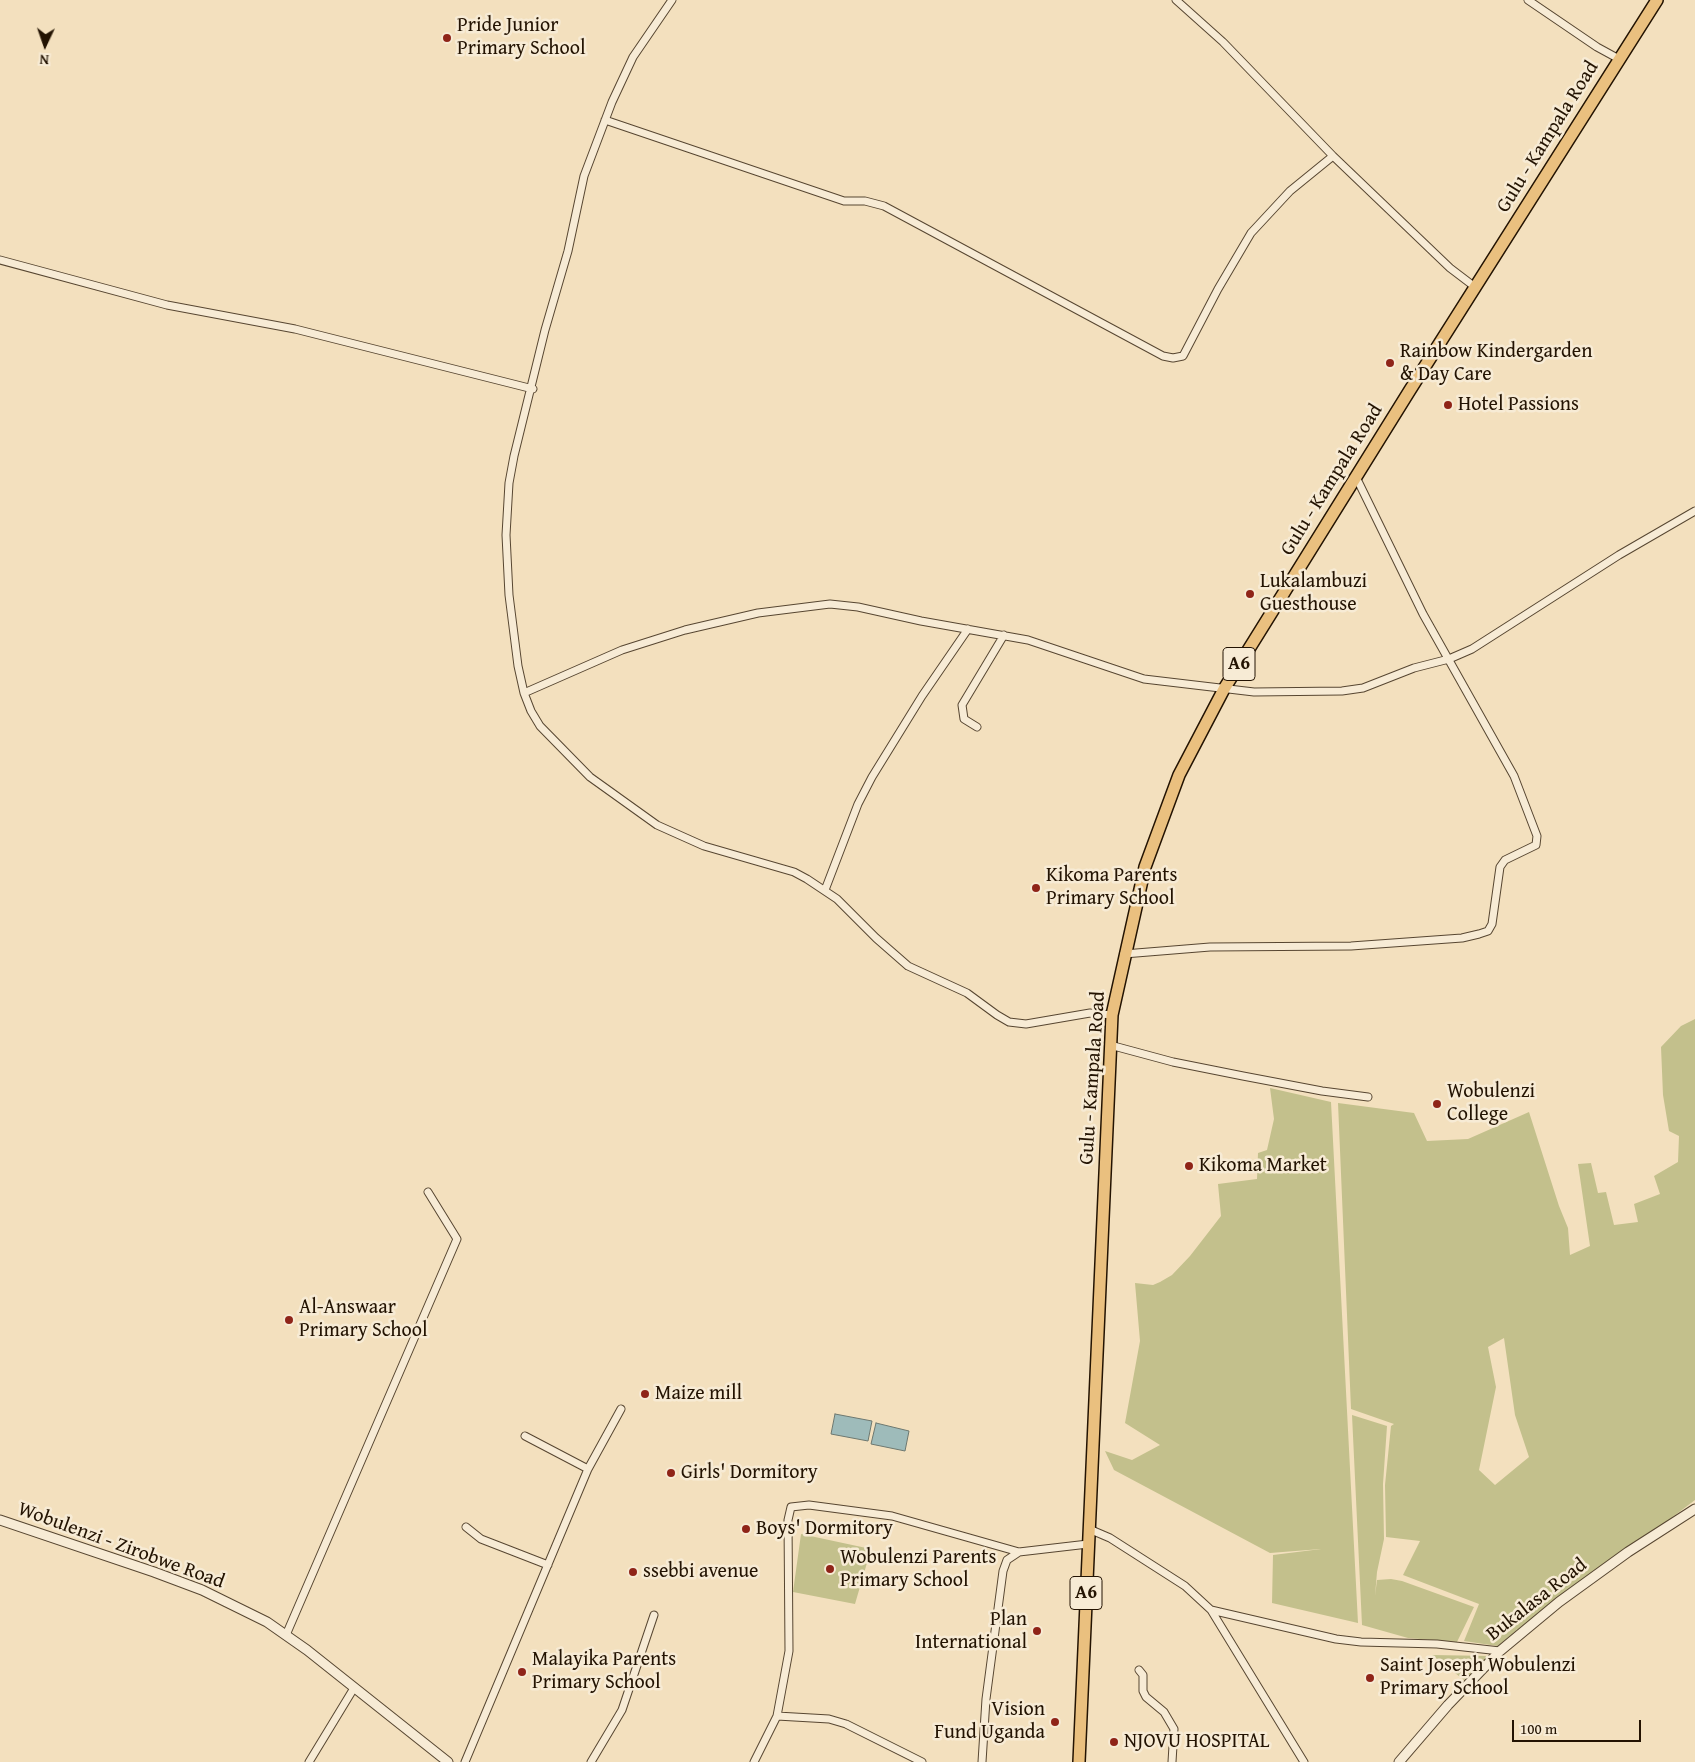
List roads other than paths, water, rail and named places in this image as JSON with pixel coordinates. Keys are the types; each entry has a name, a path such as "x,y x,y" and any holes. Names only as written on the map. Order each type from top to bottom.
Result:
{"main road":[{"name":"Gulu - Kampala Road","path":"1079,1762 1112,1015 1140,882 1179,775 1224,689 1657,0"}],"street":[{"path":"672,0 633,58 605,120 584,176 568,251 545,330 533,388 509,484 506,536 509,596 518,666 524,694 540,726 554,742 590,777 657,825 704,846 794,872 825,890 850,911 895,957 908,966 966,993 1009,1022 1026,1024 1090,1013 1112,1015"},
{"path":"1176,0 1230,49 1334,156 1450,268 1475,287"},
{"path":"1528,0 1619,59"},
{"path":"605,120 844,201 865,201 884,206 1163,356 1173,358 1182,356 1251,233 1290,190 1334,156"},
{"path":"0,260 167,305 295,329 533,388"},
{"path":"1124,954 1210,946 1351,946 1462,938 1488,930 1492,924 1500,867 1505,860 1536,844 1536,836 1514,776 1423,614 1356,477"},
{"path":"524,694 622,650 685,630 758,612 830,604 858,607 1028,640 1144,680 1224,689 1297,693 1363,688 1414,668 1449,659 1472,649 1619,555 1695,511"},
{"path":"825,890 858,804 872,777 922,696 968,629"},
{"path":"978,727 964,719 962,705 1004,635"},
{"path":"1110,1045 1226,1073 1322,1091 1368,1097"},
{"path":"286,1635 458,1239 428,1192"},
{"path":"465,1762 588,1469 621,1409"},
{"path":"525,1436 588,1469"},
{"path":"754,1762 777,1716 790,1651 788,1520 791,1507 809,1505 892,1516 1019,1552 1088,1544"},
{"name":"Bukalasa Road","path":"1399,1762 1448,1705 1500,1651 1559,1602 1628,1552 1695,1509"},
{"name":"Wobulenzi - Zirobwe Road","path":"0,1520 194,1587 266,1622 286,1635 448,1762"},
{"path":"466,1527 481,1539 548,1565"},
{"path":"1090,1529 1110,1538 1185,1586 1211,1610 1304,1762"},
{"path":"982,1762 986,1698 1002,1571 1007,1560 1019,1552"},
{"path":"1211,1610 1336,1639 1361,1642 1436,1644 1500,1651"},
{"path":"591,1762 622,1710 654,1616"},
{"path":"1139,1670 1143,1675 1143,1691 1146,1697 1164,1712 1174,1729 1172,1762"},
{"path":"309,1762 354,1688"},
{"path":"777,1716 829,1719 846,1724 917,1761"}],"water":[{"path":"835,1414 872,1421 868,1441 831,1434"},
{"path":"876,1423 909,1431 905,1451 871,1444"}],"place":[{"name":"Pride Junior Primary School","path":"447,38"},
{"name":"Rainbow Kindergarden & Day Care","path":"1390,363"},
{"name":"Hotel Passions","path":"1448,405"},
{"name":"Lukalambuzi Guesthouse","path":"1250,594"},
{"name":"Kikoma Parents Primary School","path":"1036,888"},
{"name":"Wobulenzi College","path":"1437,1104"},
{"name":"Kikoma Market","path":"1189,1166"},
{"name":"Al-Answaar Primary School","path":"289,1320"},
{"name":"Maize mill","path":"645,1394"},
{"name":"Girls' Dormitory","path":"671,1473"},
{"name":"Boys' Dormitory","path":"746,1529"},
{"name":"Wobulenzi Parents Primary School","path":"830,1569"},
{"name":"ssebbi avenue","path":"633,1572"},
{"name":"Plan International","path":"1037,1631"},
{"name":"Malayika Parents Primary School","path":"522,1672"},
{"name":"Saint Joseph Wobulenzi Primary School","path":"1370,1678"},
{"name":"Vision Fund Uganda","path":"1055,1722"},
{"name":"NJOVU HOSPITAL","path":"1114,1742"}]}
